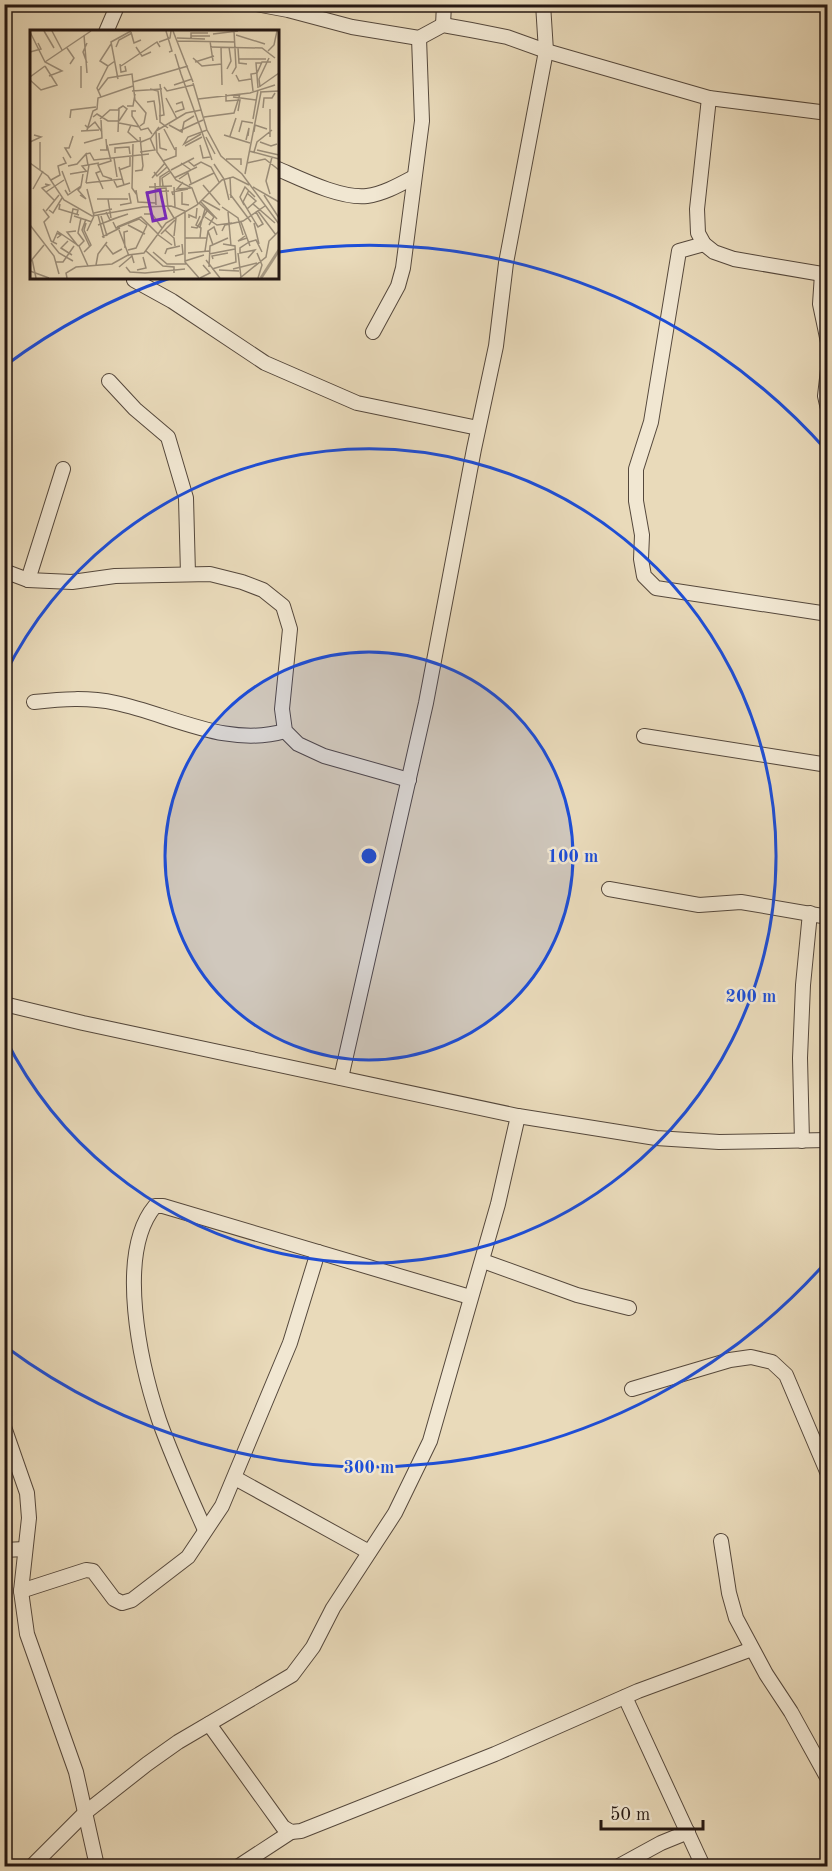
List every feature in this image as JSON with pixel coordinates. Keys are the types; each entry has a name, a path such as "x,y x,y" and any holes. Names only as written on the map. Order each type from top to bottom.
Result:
{"street":[{"path":"107,30 118,4"},
{"path":"256,4 352,27 419,38 443,25 507,37 546,51 709,99 828,113"},
{"path":"443,25 444,4"},
{"path":"341,1078 426,703 478,428 496,346 506,263 546,51 543,4"},
{"path":"373,332 398,286 403,268 422,121 419,38"},
{"path":"709,99 697,209 698,233 704,244 714,252 734,259 825,275 820,304 828,342"},
{"path":"279,169 326,188 365,196 388,190 414,177"},
{"path":"704,244 679,251 651,422 636,469 636,501 642,535 641,559 644,576 656,588 828,614"},
{"path":"134,280 172,301 265,363 357,403 478,428"},
{"path":"828,370 825,396 828,409"},
{"path":"109,381 135,409 168,437 186,498 188,574"},
{"path":"28,580 63,469"},
{"path":"4,571 28,580 72,582 115,576 210,574 263,590 283,606 290,628 282,709 285,731 298,744 324,756 409,780"},
{"path":"34,702 75,698 116,703 168,720 232,736 266,736 285,731"},
{"path":"644,736 828,765"},
{"path":"609,889 699,905 741,902 828,917"},
{"path":"802,1141 800,1058 803,985 810,913"},
{"path":"4,1004 518,1116 656,1138 719,1142 828,1140"},
{"path":"32,1866 86,1812 147,1764 292,1675 313,1647 333,1608 395,1513 430,1441 470,1297 483,1261 509,1162 518,1116"},
{"path":"205,1530 159,1419 142,1359 134,1299 135,1262 139,1236 155,1206 163,1206 470,1297"},
{"path":"21,1591 86,1570 93,1571 114,1599 122,1603 132,1600 188,1557 222,1506 235,1478 290,1343 318,1252"},
{"path":"483,1261 577,1295 629,1308"},
{"path":"632,1389 730,1360 751,1357 771,1362 786,1376 827,1468"},
{"path":"4,1427 27,1493 29,1518 21,1591 27,1634 76,1772 97,1866"},
{"path":"235,1478 369,1552"},
{"path":"721,1540 729,1593 736,1618 828,1779"},
{"path":"4,1550 25,1549"},
{"path":"239,1866 291,1832 301,1831 495,1754 625,1697 752,1649"},
{"path":"625,1697 703,1866"},
{"path":"209,1724 283,1827 291,1832"},
{"path":"619,1866 661,1843 688,1832"}]}
